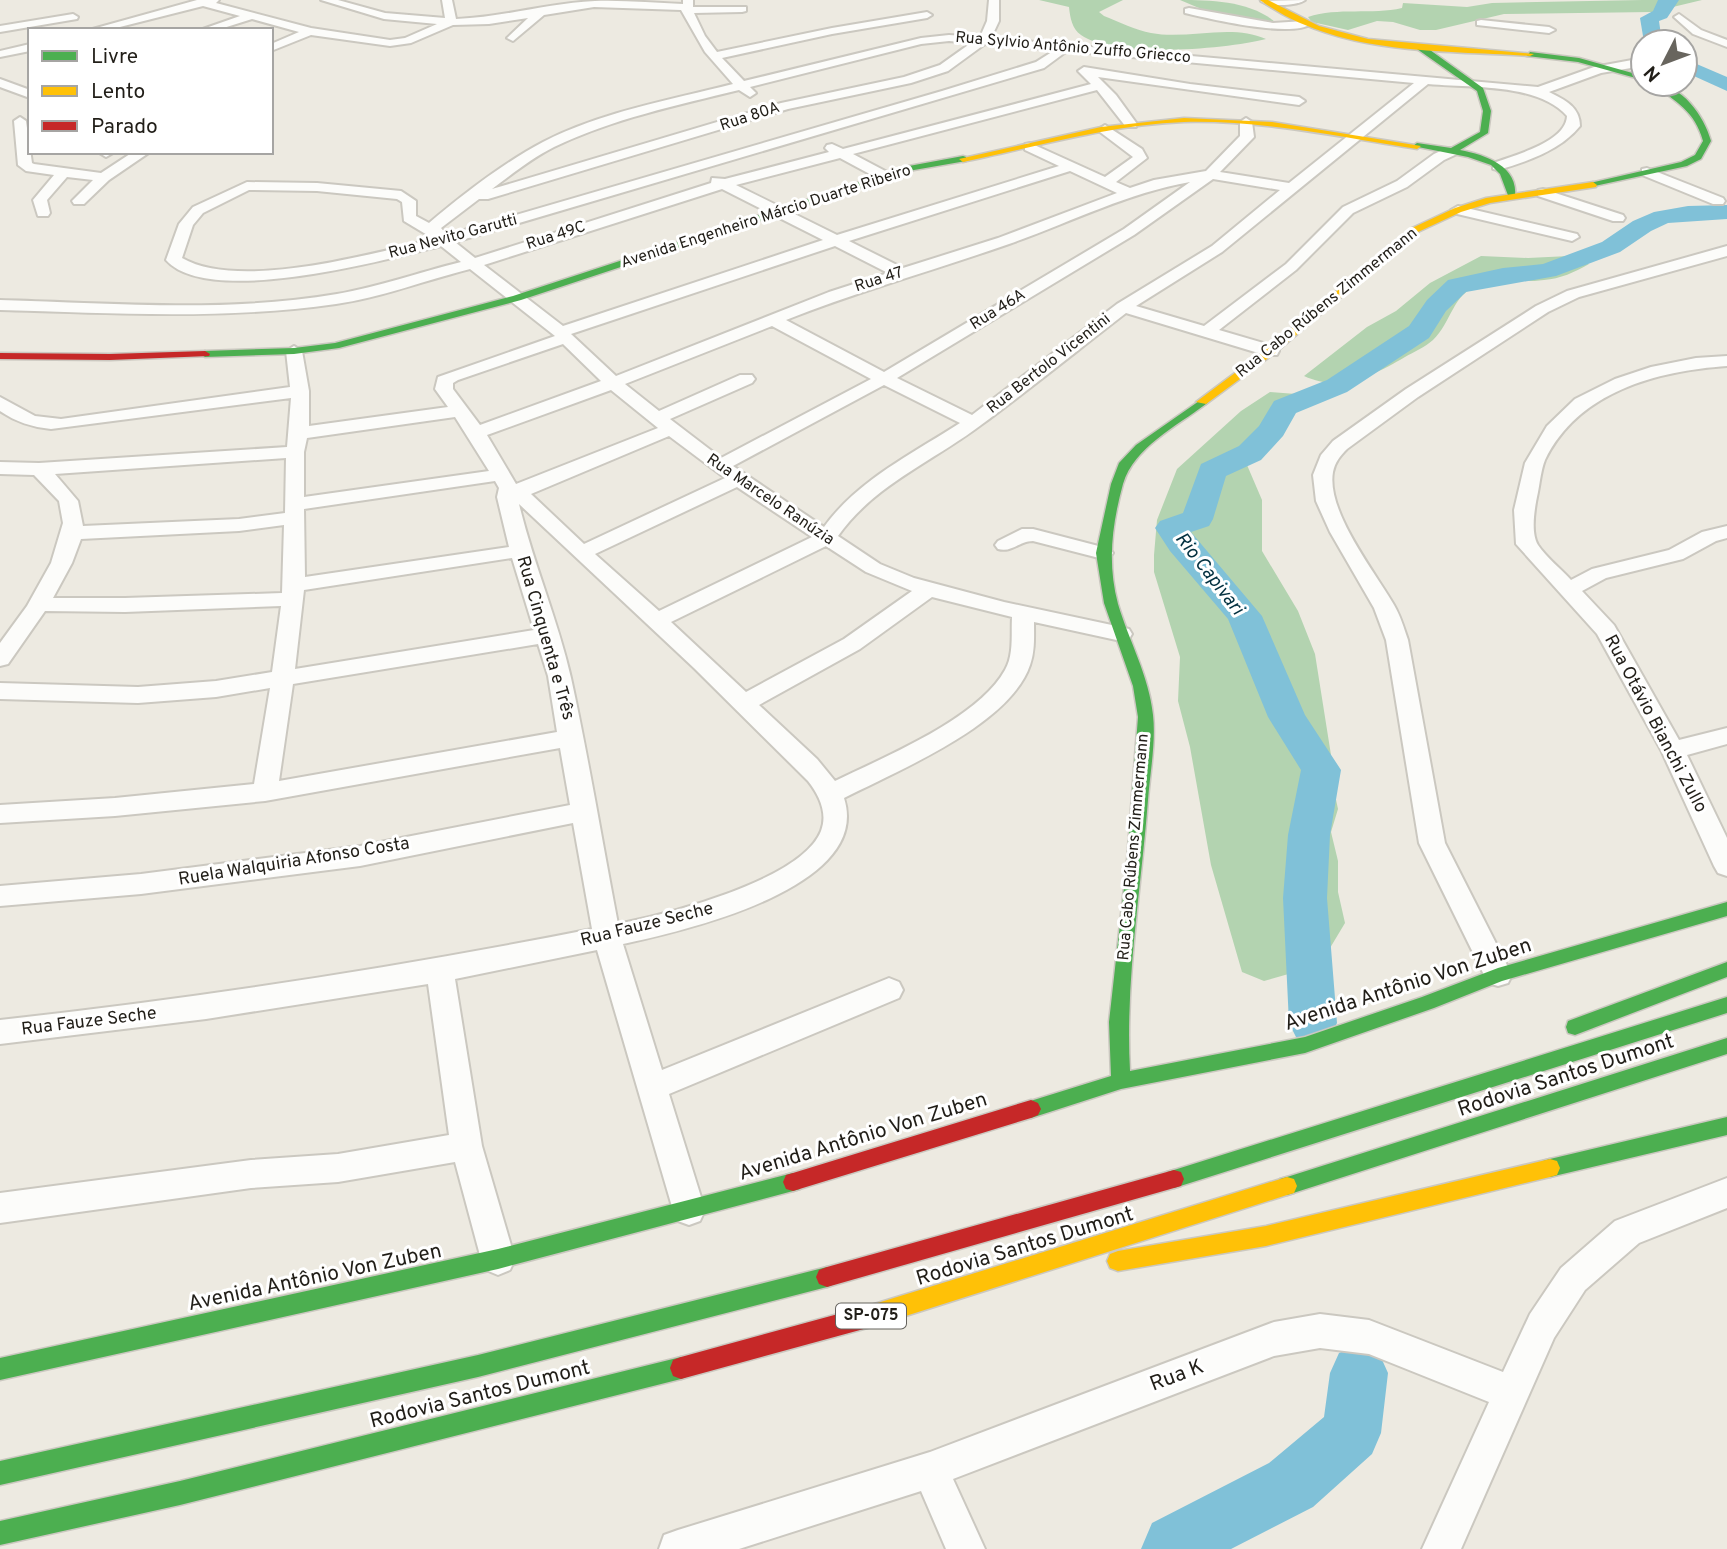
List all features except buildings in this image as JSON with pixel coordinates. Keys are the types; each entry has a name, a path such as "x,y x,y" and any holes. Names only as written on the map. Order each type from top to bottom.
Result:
{"main road":[{"path":"1265,0 1306,24 1347,36 1420,47 1545,54 1629,73"},
{"path":"1420,47 1473,85 1485,97 1487,128 1477,138 1452,151"},
{"name":"Rua Cabo Rúbens Zimmermann","path":"1121,1081 1118,1022 1135,861 1146,717 1140,686 1111,603 1103,553 1109,518 1125,463 1140,448 1271,351 1415,230 1458,210 1489,200 1594,185 1691,161 1703,152 1707,141 1695,110 1682,98"},
{"name":"Avenida Engenheiro Márcio Duarte Ribeiro","path":"0,356 110,357 294,351 369,338 517,299 884,176 938,162 1030,147 1131,124 1185,120 1280,125 1452,151 1486,159 1498,166"},
{"path":"1498,166 1510,181 1512,196"},
{"name":"Avenida Antônio Von Zuben","path":"0,1369 498,1259 689,1210 800,1180 1121,1081 1305,1045 1428,1003 1498,975 1727,908"},
{"path":"1557,1033 1607,1017 1727,969"},
{"name":"Rodovia Santos Dumont","path":"0,1473 230,1426 591,1338 952,1243 1390,1113 1727,1005"},
{"name":"Rodovia Santos Dumont","path":"0,1533 180,1493 773,1345 975,1286 1727,1046"},
{"path":"1390,1113 1509,1056"},
{"path":"1107,1264 1266,1236 1727,1126"},
{"path":"975,1286 1080,1268"}],"street":[{"path":"101,28 214,0"},
{"path":"327,0 384,16 450,22 489,21 594,4 742,9"},
{"path":"531,1 554,0"},
{"path":"582,0 594,4"},
{"path":"985,40 993,21 994,0"},
{"path":"1265,0 1300,0"},
{"path":"201,2 310,32 396,43 407,41 450,22"},
{"path":"450,22 448,4 464,6"},
{"path":"687,6 689,20 715,57 772,112 884,176"},
{"path":"513,38 544,10"},
{"path":"1189,11 1273,26 1306,24"},
{"path":"715,57 832,31 927,15"},
{"path":"211,28 250,16"},
{"path":"0,29 72,17"},
{"path":"1679,17 1697,32 1727,44"},
{"path":"1481,23 1550,26 1545,54"},
{"path":"116,24 130,28"},
{"path":"832,31 873,52"},
{"path":"273,47 310,32"},
{"name":"Rua Sylvio Antônio Zuffo Griecco","path":"440,237 435,225 523,159 570,134 639,112 741,85 934,39 985,40 1080,48 1311,86 1425,80 1539,90 1568,106 1573,114 1571,131 1549,146 1498,166"},
{"name":"Rua 80A","path":"469,200 802,102 931,74 961,58 985,40"},
{"name":"Rua Nevito Garutti","path":"440,237 409,218 408,201 401,195 317,187 247,186 198,210 186,224 174,260 180,267 194,274 265,275 384,256 440,237 693,168 1040,65 1057,55 1063,47"},
{"path":"0,54 28,48"},
{"path":"1080,48 1073,57 1081,68 1101,85 1131,124"},
{"name":"Rua Nevito Garutti","path":"1040,65 1081,68 1215,92 1311,86"},
{"path":"1539,90 1598,70 1629,65"},
{"name":"Rua Bertolo Vicentini","path":"658,620 826,538 844,513 877,484 973,423 1123,307 1217,249 1425,80"},
{"path":"0,83 28,93"},
{"name":"Rua 49C","path":"0,304 160,311 278,307 339,299 473,263 723,184 1101,85"},
{"path":"1280,125 1311,86"},
{"path":"20,121 25,164 30,168 104,177 113,174 140,154"},
{"name":"Rua 46A","path":"720,466 884,379 1129,232 1210,174 1247,137 1246,122"},
{"path":"1105,129 1137,152 1140,158 1105,183"},
{"path":"1030,147 1129,193"},
{"path":"1207,332 1291,267 1348,210 1402,184 1439,157 1452,151"},
{"path":"0,468 39,469 298,437 452,403 444,381 465,371 937,204 1070,167"},
{"path":"693,168 901,273"},
{"path":"1647,172 1718,201"},
{"path":"43,213 40,200 63,173"},
{"name":"Rua 47","path":"476,433 613,383 772,319 901,273 1003,241 1173,178 1210,174 1291,188"},
{"path":"79,201 104,177"},
{"path":"1543,192 1618,218"},
{"path":"1458,210 1573,237"},
{"path":"440,237 473,263"},
{"path":"1498,975 1432,843 1397,640 1385,608 1340,533 1326,501 1323,475 1328,460 1340,445 1412,393 1542,309 1603,285 1727,251"},
{"name":"Rua Marcelo Ranúzia","path":"473,263 563,335 613,383 664,424 738,479 891,578 1023,614 1121,634"},
{"path":"1123,307 1271,351"},
{"path":"772,319 973,423"},
{"path":"265,792 284,677 292,592 300,391 294,351"},
{"name":"Rua Otávio Bianchi Zullo","path":"1727,361 1657,370 1621,383 1581,403 1553,430 1534,463 1524,510 1526,544 1606,631 1673,750 1727,866"},
{"path":"72,533 239,525 294,511 509,489 664,424 746,379"},
{"path":"0,402 18,416 35,424 61,424 300,391"},
{"name":"Rua Cinquenta e Três","path":"452,403 476,433 509,489 518,543 559,676 586,811 607,937 689,1210"},
{"path":"0,659 39,604 60,565 72,533 72,509 58,488 39,469"},
{"path":"580,553 738,479"},
{"path":"509,489 658,620 803,761 830,794 963,724 1000,695 1017,671 1022,648 1023,614"},
{"path":"39,604 125,605 292,592 518,543 550,524"},
{"path":"1569,590 1599,573 1676,555 1709,536 1727,532"},
{"path":"1005,545 1022,536 1033,535 1103,553"},
{"path":"744,703 852,644 928,590"},
{"path":"0,691 138,695 250,686 284,677 547,635"},
{"path":"1673,750 1727,736"},
{"path":"0,814 115,807 265,792 572,738"},
{"name":"Rua Fauze Seche","path":"0,1032 222,1006 440,972 707,913 756,892 814,857 834,837 836,820 830,794"},
{"name":"Ruela Walquiria Afonso Costa","path":"0,896 141,884 359,856 586,811"},
{"path":"440,972 466,1146 498,1259"},
{"path":"651,1088 889,990"},
{"path":"0,1208 251,1174 338,1168 466,1146"},
{"path":"1441,1549 1542,1325 1573,1279 1627,1232 1727,1193"},
{"name":"Rua K","path":"678,1549 930,1470 1274,1339 1320,1331 1369,1337 1510,1392"},
{"path":"930,1470 966,1549"}],"green space":[{"path":"1039,0 1123,0 1099,12 1151,33 1180,35 1238,32 1266,39 1225,46 1172,50 1119,47 1081,35 1071,19 1069,7"},
{"path":"1180,0 1217,1 1242,6 1275,22 1225,19"},
{"path":"1702,0 1652,12 1504,14 1436,30 1420,30 1393,22 1377,21 1348,30 1312,22 1308,17 1331,12 1391,10 1402,8 1403,3 1467,7 1492,3"},
{"path":"1481,256 1569,256 1589,264 1556,278 1495,282 1470,289 1463,295 1433,340 1381,370 1357,380 1331,383 1304,376 1367,327 1396,311 1430,283"},
{"path":"1270,392 1296,394 1302,407 1264,440 1247,465 1262,500 1262,551 1298,611 1315,654 1338,809 1331,832 1338,861 1338,892 1345,923 1327,953 1299,971 1264,981 1242,972 1211,865 1190,747 1178,701 1180,657 1154,572 1154,555 1157,520 1177,469 1241,411"}],"waterway":[{"name":"Rio Capivari","path":"1651,28 1649,18 1661,14 1664,4 1670,0"},
{"name":"Rio Capivari","path":"1699,72 1727,85"},
{"name":"Rio Capivari","path":"1313,1023 1305,898 1309,835 1321,770 1287,717 1244,616 1182,544 1172,528 1197,519 1212,471 1250,453 1272,430 1284,407 1337,386 1419,332 1436,306 1457,286 1503,276 1547,271 1611,247 1642,226 1662,217 1727,212"},
{"path":"1172,1549 1174,1545 1291,1485 1351,1433 1359,1373"}],"traffic: fast":[{"path":"1420,47 1480,90 1484,101 1487,111 1484,133 1452,151"},
{"path":"1530,54 1579,60 1629,74"},
{"path":"1593,185 1684,164 1698,157 1707,141 1704,131 1695,114 1680,98"},
{"path":"1417,146 1468,154 1494,163 1509,182 1512,196"},
{"path":"205,354 294,351 335,346 517,298 912,168 963,159"},
{"path":"1121,1081 1118,1022 1135,861 1146,717 1140,686 1111,603 1103,553 1117,484 1125,463 1140,448 1202,402"},
{"path":"1031,1109 1121,1081 1305,1045 1428,1003 1498,975 1727,909"},
{"path":"1575,1027 1727,969"},
{"path":"1174,1179 1727,1005"},
{"path":"1287,1186 1727,1046"},
{"path":"1550,1168 1727,1126"},
{"path":"0,1369 498,1259 793,1182"},
{"path":"0,1473 478,1366 827,1277"},
{"path":"0,1533 180,1493 681,1368"}],"traffic: slow":[{"path":"1263,0 1316,28 1368,41 1530,54"},
{"path":"963,159 1129,125 1184,120 1272,124 1417,146"},
{"path":"1202,402 1271,351 1415,230 1458,210 1489,200 1593,185"},
{"path":"1118,1261 1266,1236 1550,1168"},
{"path":"871,1316 1287,1186"}],"traffic: jam":[{"path":"0,356 205,354"},
{"path":"793,1182 1031,1109"},
{"path":"827,1277 1174,1179"},
{"path":"681,1368 871,1316"}]}
